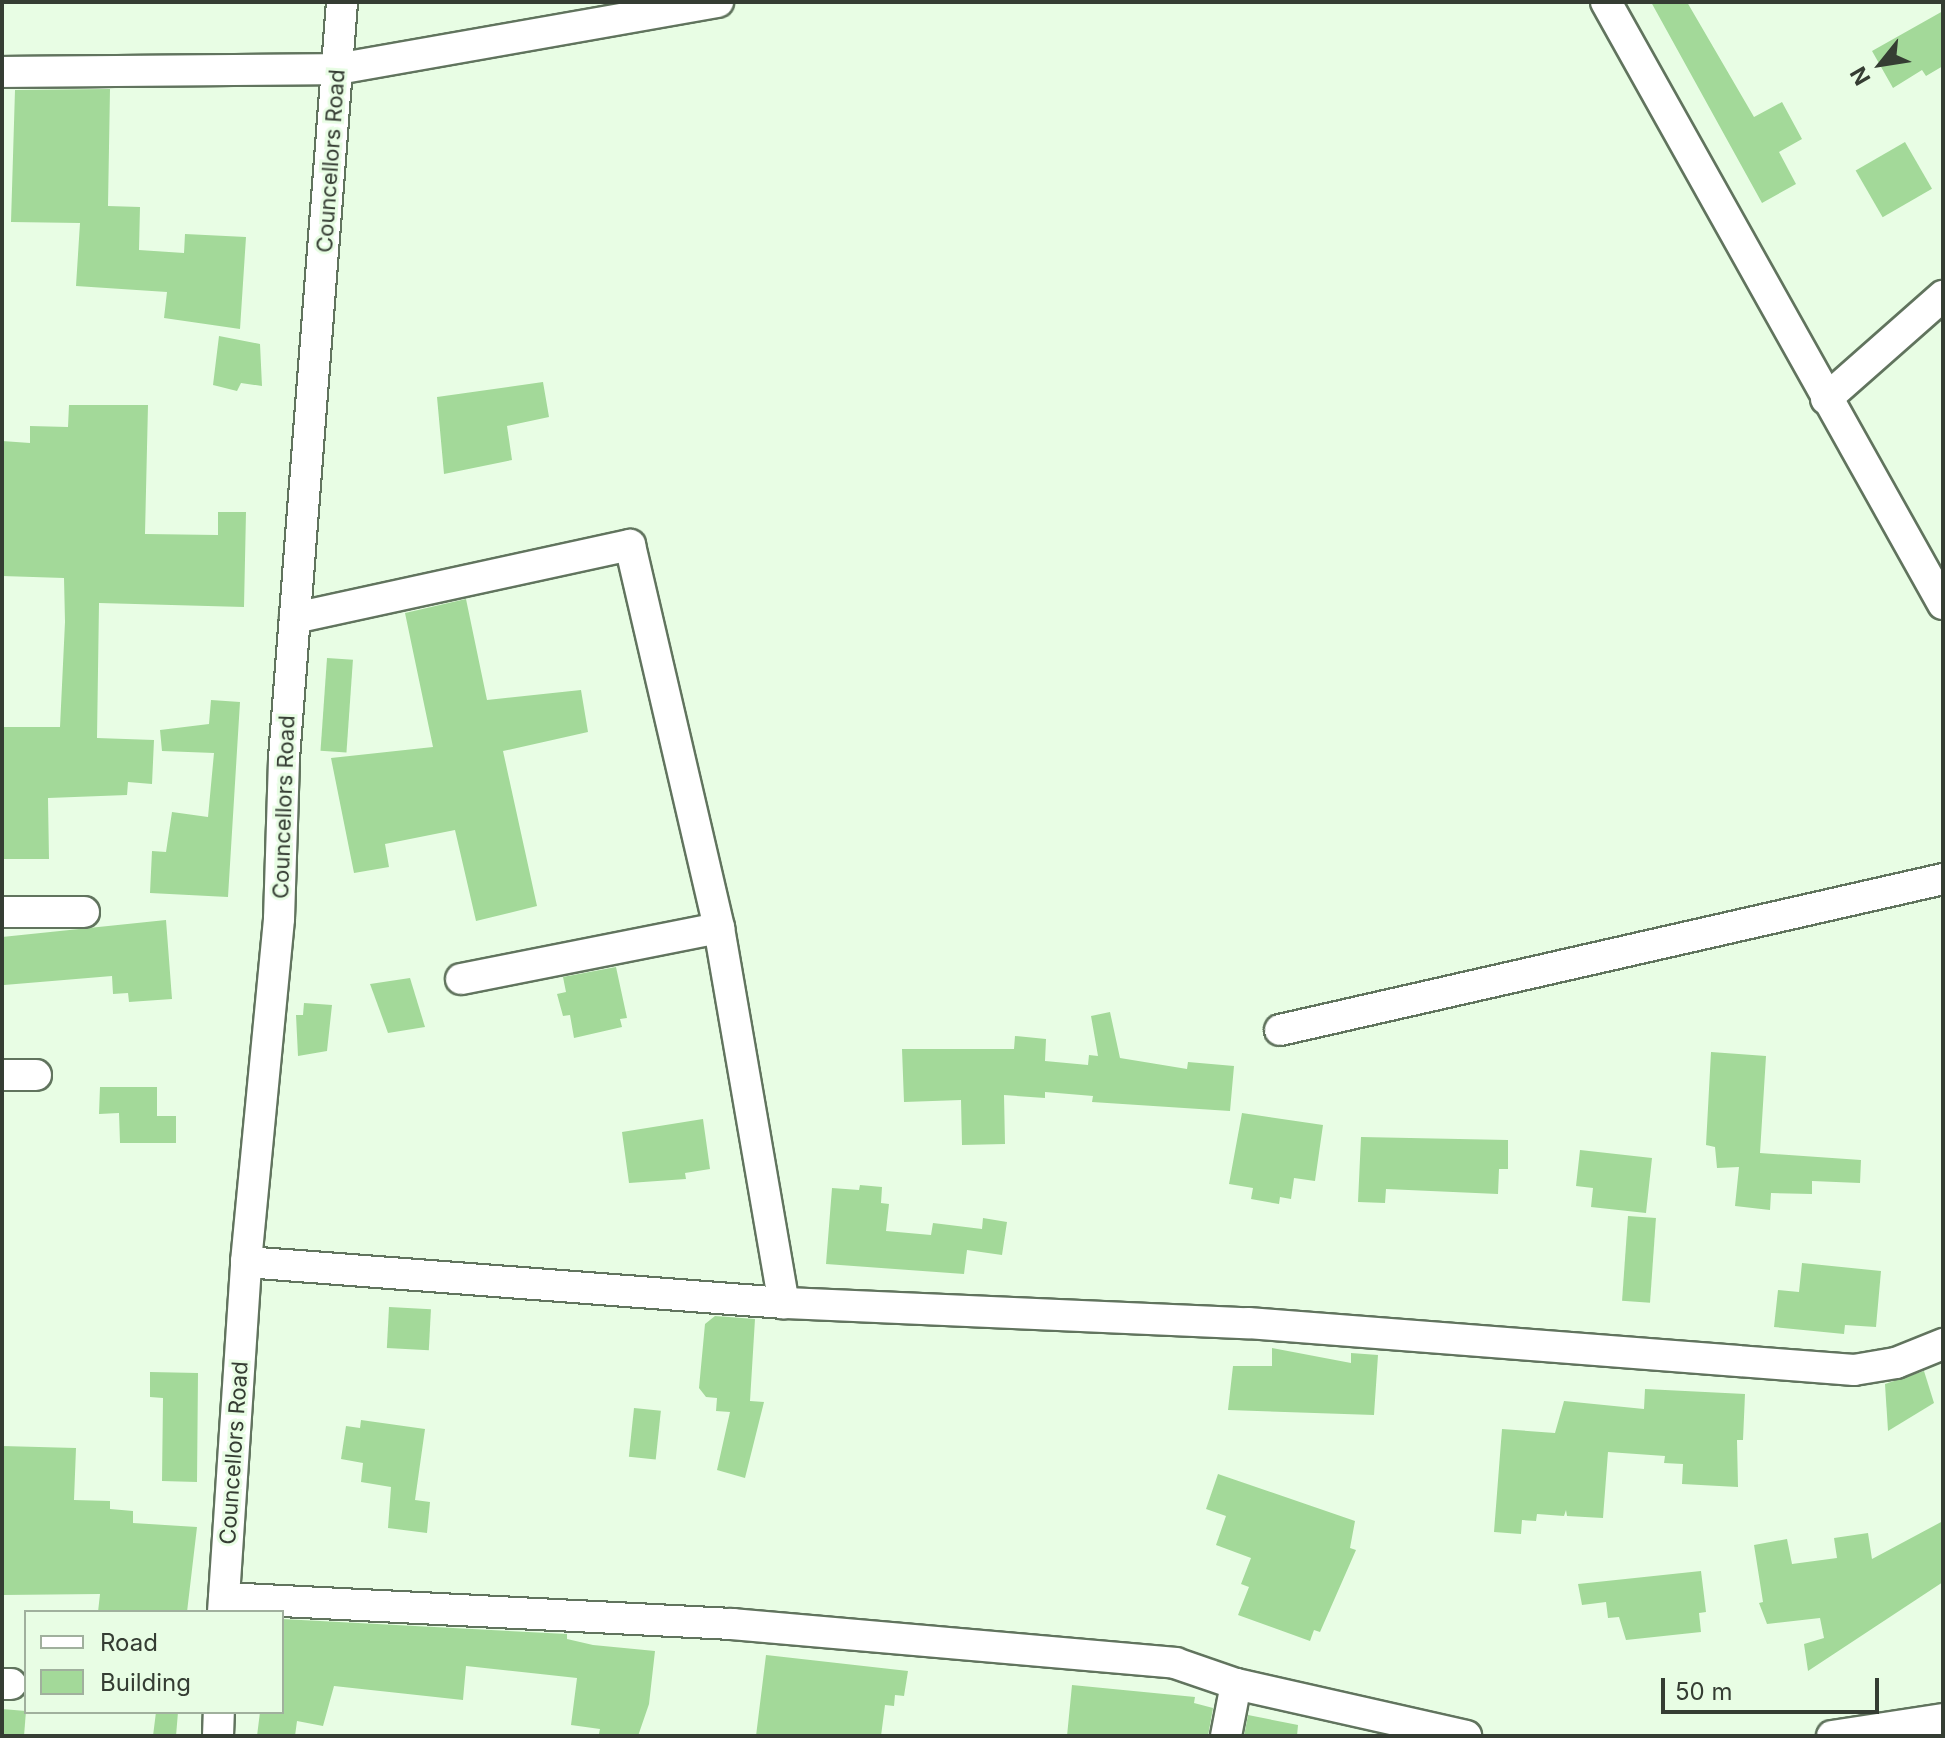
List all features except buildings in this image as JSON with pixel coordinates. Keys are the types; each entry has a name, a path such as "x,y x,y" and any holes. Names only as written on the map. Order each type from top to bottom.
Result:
{"street":[{"name":"Councellors Road","path":"224,1605 246,1262 279,919 295,618 342,2"},
{"path":"2,72 337,69 718,2"},
{"path":"1606,2 1943,604"},
{"path":"1826,399 1943,296"},
{"path":"295,618 630,545 719,928 784,1303"},
{"path":"1280,1030 1943,879"},
{"path":"2,912 84,912"},
{"path":"461,979 719,928"},
{"path":"2,1075 36,1075"},
{"path":"246,1262 784,1303 1248,1323 1854,1370 1896,1363 1943,1344"},
{"path":"224,1605 747,1625 1175,1663 1236,1684 1466,1736"},
{"path":"1226,1736 1236,1684"},
{"path":"218,1736 219,1714"},
{"path":"1832,1736 1943,1719"}]}
